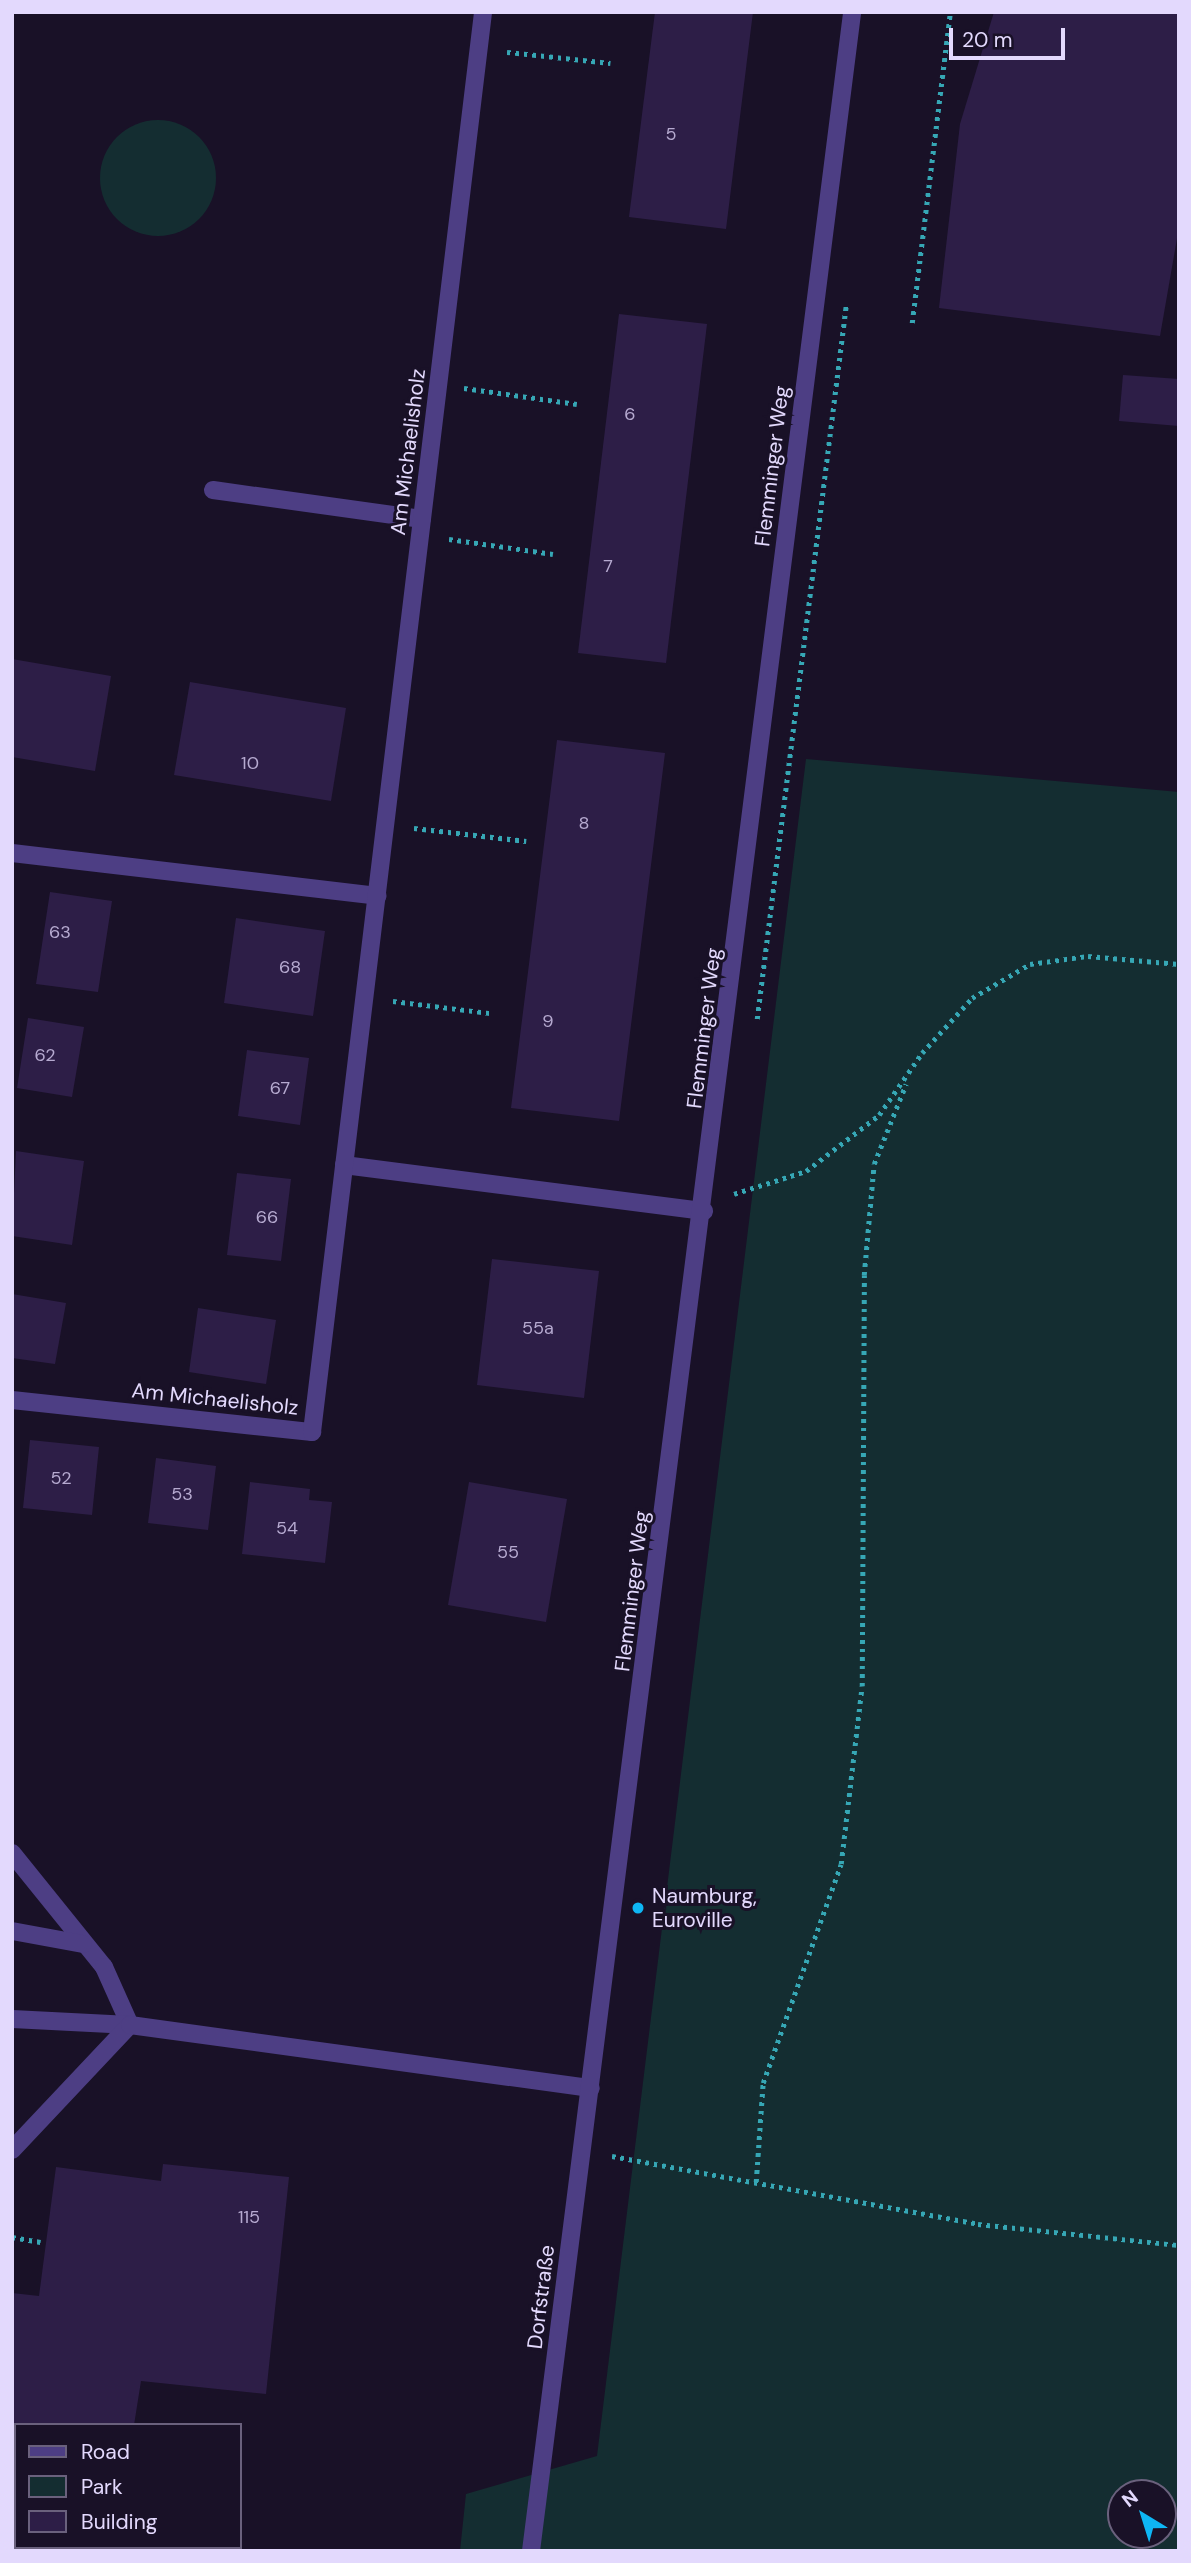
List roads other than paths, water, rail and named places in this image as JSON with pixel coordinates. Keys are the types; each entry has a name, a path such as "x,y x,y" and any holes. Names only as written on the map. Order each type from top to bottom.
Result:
{"street":[{"name":"Am Michaelisholz","path":"12,1400 312,1432 483,12"},
{"name":"Flemminger Weg","path":"596,2049 704,1211 852,12"},
{"path":"213,490 421,527"},
{"path":"12,859 13,853 377,896"},
{"path":"344,1165 704,1211"},
{"path":"12,1853 104,1967 130,2025"},
{"path":"12,1931 83,1944"},
{"path":"12,2019 130,2025 591,2088"},
{"path":"12,2150 130,2025"},
{"name":"Dorfstraße","path":"531,2551 596,2049"}],"place":[{"name":"Naumburg, Euroville","path":"638,1908"}]}
